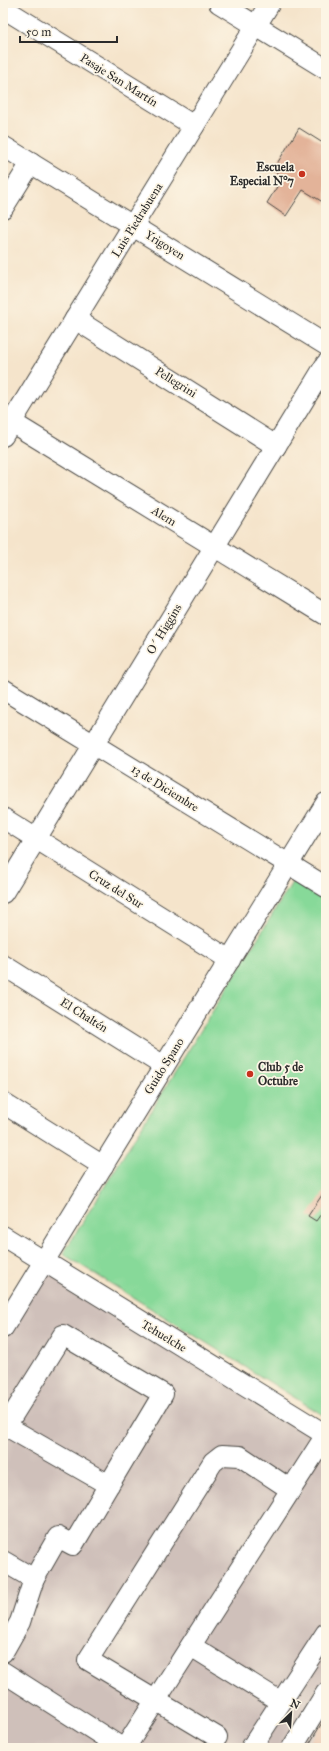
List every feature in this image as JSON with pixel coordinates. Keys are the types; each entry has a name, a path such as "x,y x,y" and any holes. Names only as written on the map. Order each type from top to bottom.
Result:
{"street":[{"path":"219,3 326,69"},
{"name":"Luis Piedrabuena","path":"6,425 75,319 270,3"},
{"name":"Pasaje San Martín","path":"3,8 194,126"},
{"name":"Yrigoyen","path":"3,146 326,345"},
{"path":"3,208 31,163"},
{"name":"Pellegrini","path":"75,319 276,446"},
{"name":"O´ Higgins","path":"3,893 326,364"},
{"name":"Alem","path":"6,425 214,547 326,615"},
{"name":"13 de Diciembre","path":"3,689 326,887"},
{"name":"Guido Spano","path":"3,1328 326,803"},
{"name":"Cruz del Sur","path":"3,818 230,960"},
{"name":"El Chaltén","path":"3,965 164,1066"},
{"path":"3,1103 103,1166"},
{"name":"Tehuelche","path":"3,1236 326,1435"},
{"path":"3,1652 20,1622 34,1579 58,1537 73,1545 109,1485 162,1394 63,1335 6,1426 109,1485"},
{"path":"125,1748 326,1435"},
{"path":"217,1737 88,1660 192,1495 214,1462 222,1455 240,1456 290,1489"},
{"path":"3,1561 34,1579"},
{"path":"251,1748 326,1633"},
{"path":"191,1646 281,1702"},
{"path":"3,1672 122,1748"},
{"path":"292,1748 324,1700"}],"shaded area":[{"path":"44,1262 326,1435 326,1748 3,1748 3,1328"}],"green space":[{"name":"Club 5 de Octubre","path":"296,876 326,894 326,1417 63,1254"}],"building":[{"name":"Escuela Especial N°7","path":"299,128 326,145 326,204 303,190 286,216 267,203 283,177 273,170"},
{"path":"326,1189 326,1207 316,1221 308,1216"},
{"path":"326,1716 326,1748 307,1748"}],"place":[{"name":"Escuela Especial N°7","path":"302,174"},
{"name":"Club 5 de Octubre","path":"250,1074"}]}
